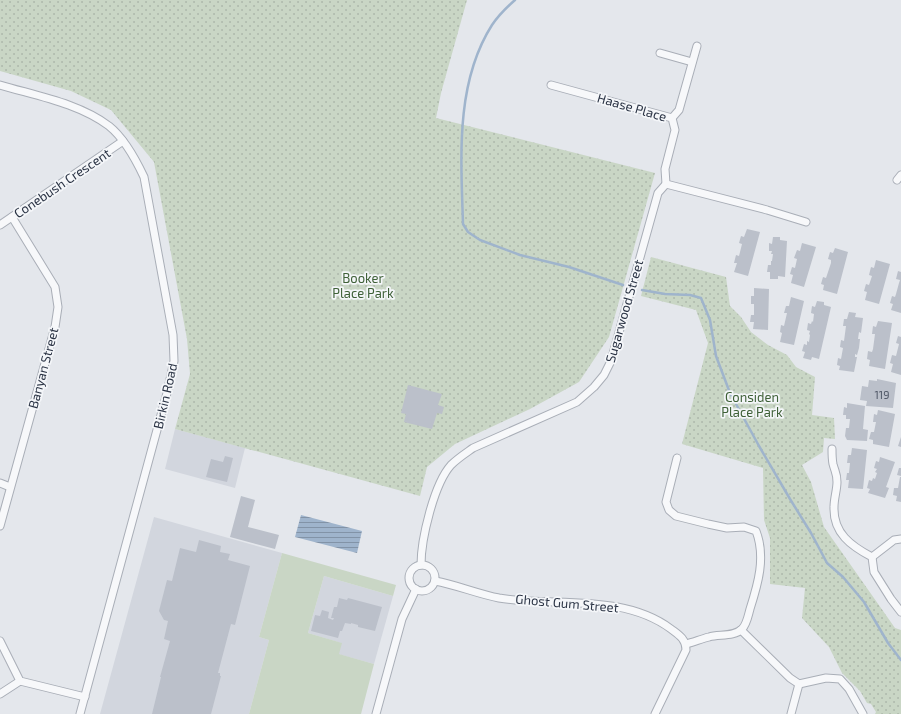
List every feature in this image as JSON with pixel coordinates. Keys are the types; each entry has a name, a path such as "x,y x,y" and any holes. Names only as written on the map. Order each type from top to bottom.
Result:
{"street":[{"path":"672,118 679,110 697,46"},
{"path":"660,53 692,62"},
{"name":"Birkin Road","path":"0,85 75,107 92,116 110,127 123,141 136,159 144,177 173,335 174,361 145,476 80,714"},
{"name":"Haase Place","path":"551,85 672,118 675,130 664,169 666,184"},
{"name":"Conebush Crescent","path":"0,225 123,141"},
{"path":"666,184 767,210 806,222"},
{"name":"Sugarwood Street","path":"421,565 423,545 435,496 439,484 450,466 474,448 577,402 594,387 604,375 611,361 658,193 666,184"},
{"name":"Banyan Street","path":"0,526 55,327 58,307 54,287 12,217"},
{"path":"832,449 833,463 836,473 834,506 835,523 854,547 872,557"},
{"path":"655,714 686,650 686,644 741,630 746,623 758,583 761,559 760,541 756,532 744,527 728,528 676,516 669,510 666,502 677,458"},
{"path":"0,483 10,487"},
{"path":"872,557 894,540 901,539"},
{"path":"872,557 874,572 901,612"},
{"path":"421,565 431,568 434,574 435,581 432,587 426,590 416,589 411,584 409,577 414,567 421,565"},
{"name":"Ghost Gum Street","path":"435,581 499,598 622,607 661,621 680,635 686,644"},
{"path":"376,714 402,618 416,589"},
{"path":"741,630 790,678 799,684 826,678 840,679 849,689 863,714"},
{"path":"0,641 20,681"},
{"path":"0,694 20,681 85,697"},
{"path":"791,714 799,684"}],"shaded area":[{"path":"175,429 245,448 235,488 165,469"},
{"path":"154,517 282,553 259,637 269,640 249,714 100,714"},
{"path":"324,576 393,596 374,664 338,654 341,643 308,633"}],"green space":[{"name":"Booker Place Park","path":"0,0 467,0 441,93 436,118 655,173 609,337 579,382 530,409 455,444 427,467 420,496 175,429 190,374 187,339 154,162 111,110 71,91 0,71"},
{"name":"Considen Place Park","path":"651,257 726,277 730,306 741,317 751,332 768,345 787,355 796,367 815,377 812,415 834,418 835,439 824,438 823,452 802,465 811,482 824,527 895,628 901,630 901,714 875,714 876,712 871,704 867,703 860,691 842,673 829,647 802,618 805,588 770,584 770,538 764,520 763,468 682,444 708,343 696,310 641,296"},
{"path":"282,553 396,585 393,596 324,576 308,633 342,643 339,654 374,664 361,714 249,714 269,640 259,637"}],"water":[{"path":"301,515 362,531 357,553 295,537"}],"building":[{"path":"747,229 760,232 748,276 734,272 737,263 734,263 736,255 739,256 742,244 739,243 741,236 744,237"},
{"path":"773,237 780,237 780,240 787,241 785,277 778,276 778,279 770,279 770,272 767,272 768,265 771,265 772,261 773,254 771,254 772,251 769,251 769,243 772,244"},
{"path":"802,243 816,247 804,287 791,283 793,275 790,274 792,267 795,268 797,259 794,258 797,250 800,251"},
{"path":"835,248 848,252 837,294 823,290 824,285 821,284 823,277 826,278 831,263 831,260 828,259 830,252 833,253"},
{"path":"876,260 890,264 879,304 865,300 867,292 864,291 866,284 869,285 872,276 869,275 871,267 874,268"},
{"path":"898,271 901,272 901,313 891,310 893,304 890,303 892,296 895,297 900,280 896,279"},
{"path":"754,288 769,289 768,330 753,329 754,322 750,322 751,315 754,315 754,304 751,304 751,296 754,296"},
{"path":"791,297 804,301 794,345 780,342 782,333 780,332 781,325 784,326 787,313 784,313 786,306 789,306"},
{"path":"817,301 824,302 824,305 831,307 819,359 812,357 811,360 803,358 805,352 802,351 804,344 807,345 807,341 809,342 810,331 807,330 808,323 811,324 812,321 813,322 814,314 811,313 812,306 815,307"},
{"path":"849,312 856,313 855,317 863,318 861,333 859,332 858,339 860,339 859,348 857,355 855,354 855,357 857,357 854,372 839,370 840,366 837,365 838,358 841,359 843,348 840,347 841,340 844,341 846,326 843,326 844,319 847,319"},
{"path":"878,321 892,323 885,369 869,366 870,360 867,359 868,351 872,352 873,349 875,334 872,334 873,326 876,327"},
{"path":"898,336 901,337 901,375 891,372 893,364 890,363 892,355 896,356 899,344 896,343"},
{"path":"877,379 896,383 893,408 866,406 867,401 860,400 862,386 868,387 869,380 877,381"},
{"path":"408,385 442,394 438,405 444,407 442,414 437,413 432,429 404,422 406,414 401,413"},
{"path":"847,403 865,406 863,429 868,430 867,441 847,440 845,436 846,428 849,428 850,419 846,419 846,415 843,415 844,407 847,408"},
{"path":"878,410 895,414 889,447 873,444 873,440 869,439 871,432 874,432 876,422 873,422 874,414 877,415"},
{"path":"901,437 901,447 898,446"},
{"path":"852,448 867,450 863,489 848,488 849,480 846,480 847,473 849,473 850,463 847,463 848,455 851,455"},
{"path":"225,456 233,458 227,482 206,477 211,459 223,462"},
{"path":"880,457 895,462 886,487 889,488 885,498 868,493 870,489 867,488 869,480 872,481 873,478 875,479 877,473 875,472 877,469 874,468 876,461 879,462"},
{"path":"899,468 901,468 901,476 897,475"},
{"path":"900,477 901,502 896,501 897,496 893,495 894,488 898,488"},
{"path":"241,496 255,500 248,527 279,535 275,549 230,537"},
{"path":"199,540 221,546 220,552 230,554 228,560 250,566 235,625 231,624 218,673 220,673 221,676 211,714 152,714 170,641 164,639 168,621 164,620 159,611 167,580 172,581 180,548 196,552"},
{"path":"339,598 347,600 348,598 382,607 375,631 358,627 358,625 351,623 345,623 338,638 311,631 315,615 320,616 322,610 329,612 328,618 333,620 334,618 331,618 334,607 337,607"}],"waterway":[{"path":"515,0 497,18 480,47 466,96 463,122 461,173 463,224 468,232 480,240 520,255 569,267 623,285"},
{"path":"642,290 665,294 690,295 701,298 710,320 716,356 730,393 759,446 811,533 827,563 843,577 864,602 888,643 901,660"}]}
